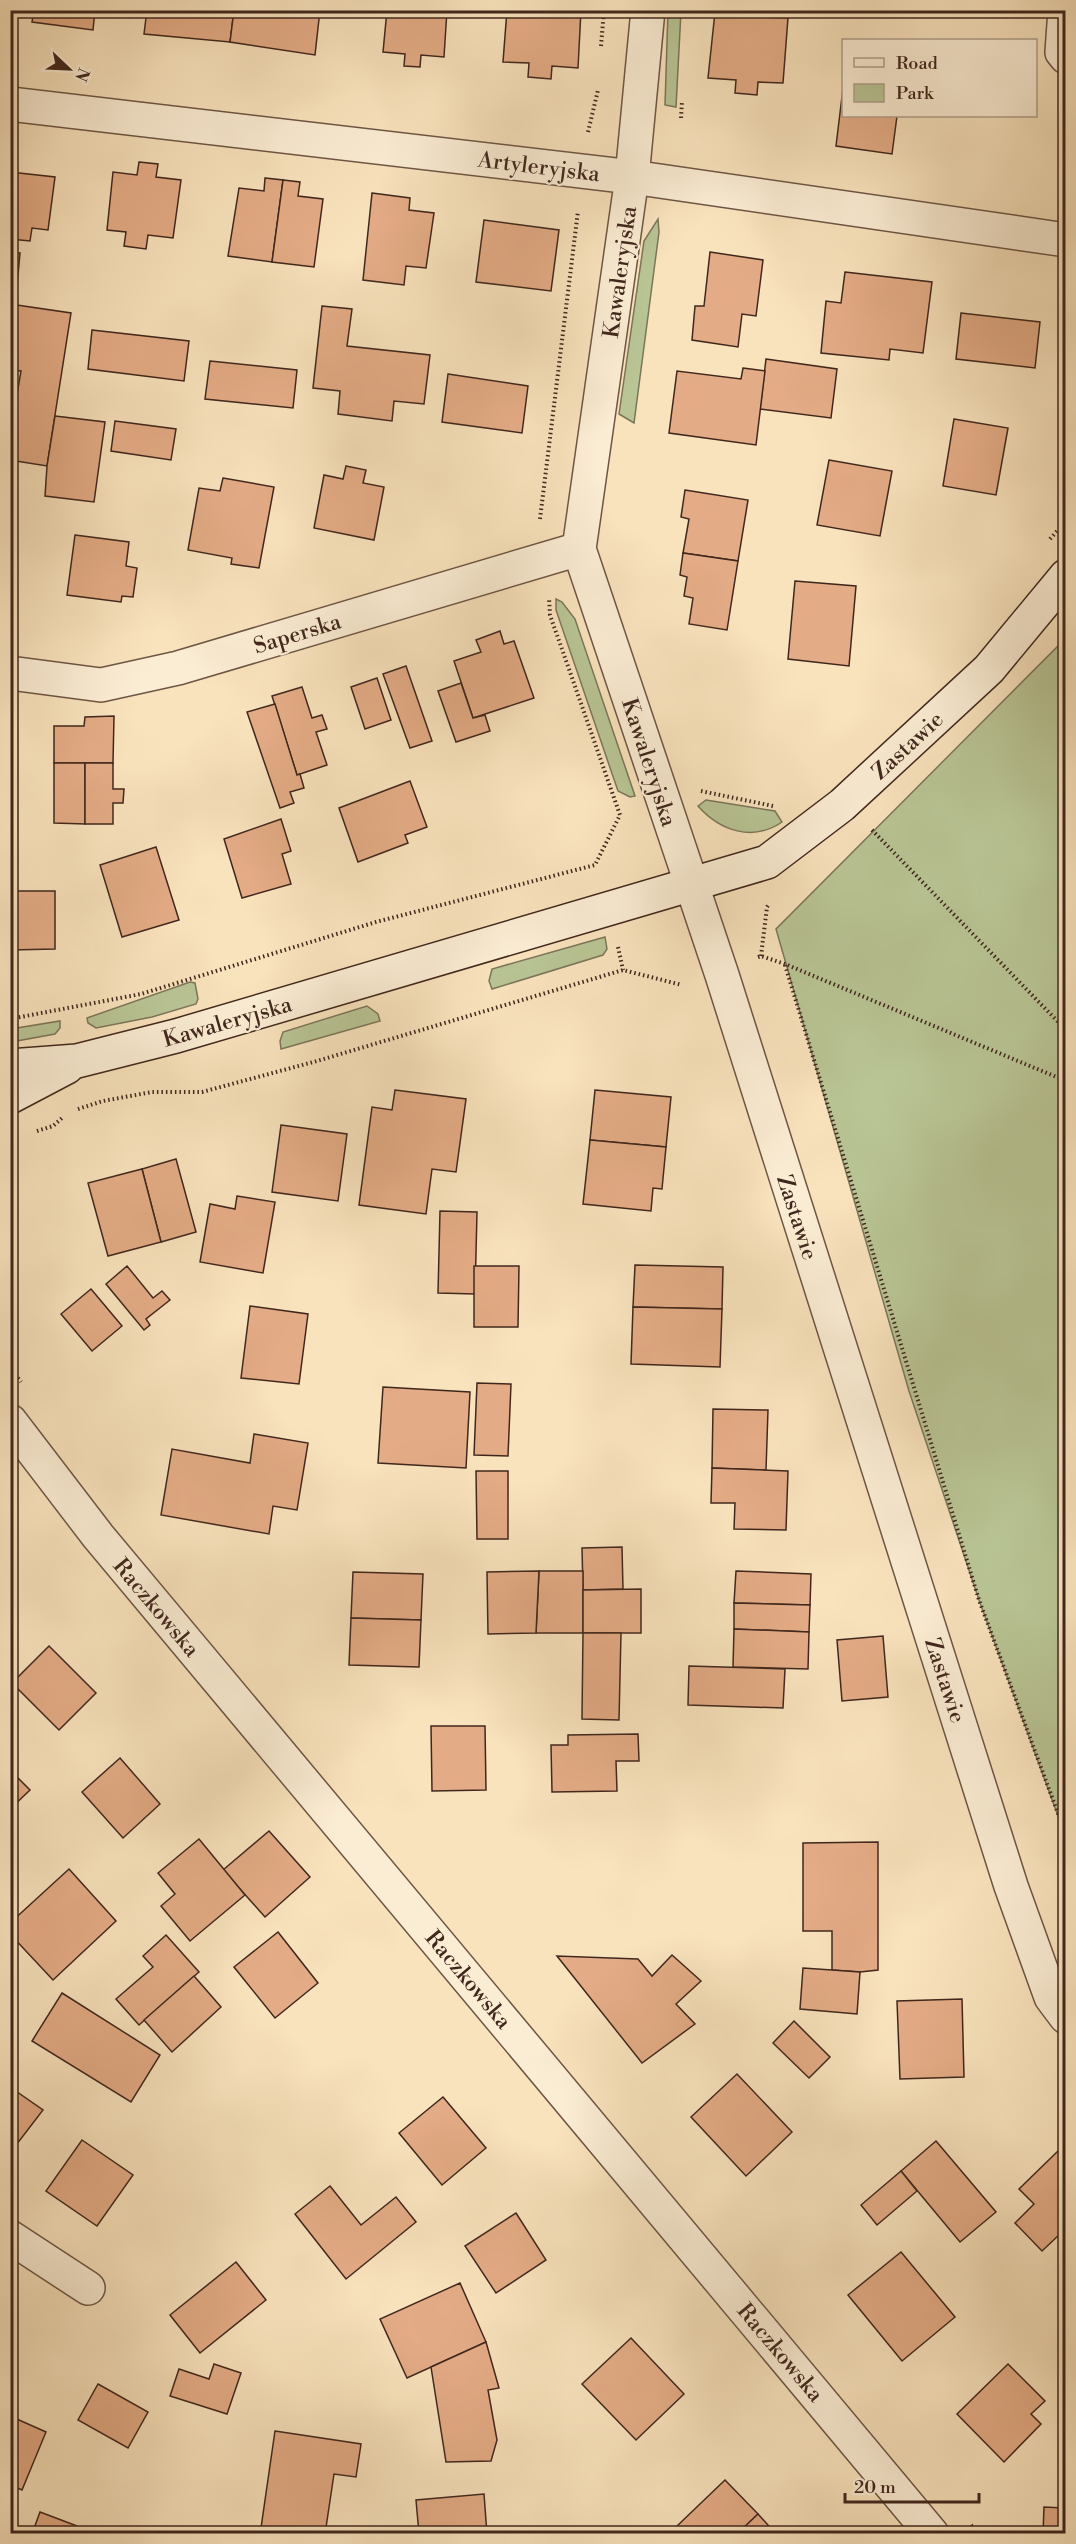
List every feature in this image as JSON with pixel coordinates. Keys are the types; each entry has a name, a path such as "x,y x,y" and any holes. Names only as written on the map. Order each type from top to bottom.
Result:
{"street":[{"name":"Kawaleryjska","path":"10,1066 77,1061 176,1036 691,883 579,549 632,177 648,10"},
{"path":"1065,10 1062,52 1065,57"},
{"name":"Artyleryjska","path":"10,104 632,177 1065,240"},
{"name":"Saperska","path":"10,673 101,685 178,668 579,549"},
{"name":"Zastawie","path":"1065,576 990,669 842,805 767,862 691,883 1011,1886 1051,1997 1065,2017"},
{"name":"Kawaleryjska","path":"10,1097 77,1061"},
{"name":"Raczkowska","path":"10,1421 98,1536 932,2534"},
{"path":"10,2237 88,2288"}],"path":[{"path":"601,55 604,10"},
{"path":"10,1019 141,994 376,921 595,866 620,815 550,615 539,515 583,171 598,88"},
{"path":"672,183 682,95"},
{"path":"699,783 705,790"},
{"path":"864,822 1065,1030"},
{"path":"761,956 1065,1081"},
{"path":"785,964 980,1600 1065,1835"},
{"path":"32,1133 53,1126 69,1112 103,1101 152,1092 202,1092 318,1061 622,970"}],"green space":[{"path":"668,11 681,11 676,107 665,105"},
{"path":"658,219 659,232 634,423 619,414 644,241"},
{"path":"556,599 562,602 575,619 635,796 630,797 618,791 556,610"},
{"path":"1064,640 1066,641 1065,1835 979,1600 909,1391 776,929"},
{"path":"706,800 775,811 782,822 760,831 737,831 716,822 698,806"},
{"path":"605,937 607,949 603,955 492,989 489,981 492,969"},
{"path":"190,982 195,983 198,999 196,1004 152,1017 96,1028 88,1023 87,1018"},
{"path":"367,1006 378,1014 380,1021 281,1049 280,1041 283,1032"},
{"path":"60,1021 60,1028 55,1034 11,1042 11,1029"}],"building":[{"path":"34,10 95,10 93,30 32,22"},
{"path":"147,10 234,10 230,42 144,34"},
{"path":"234,10 320,10 315,55 230,42"},
{"path":"387,10 447,10 444,57 421,55 420,67 404,66 405,54 383,52"},
{"path":"507,10 581,10 578,68 552,66 551,79 528,77 529,63 503,62"},
{"path":"738,10 765,10 765,17 788,18 783,83 758,82 757,95 735,93 736,80 708,78 715,12 738,14"},
{"path":"842,96 842,117 897,117 892,154 836,146"},
{"path":"139,162 158,164 156,177 181,180 173,238 148,235 146,249 124,246 126,232 107,230 113,172 137,175"},
{"path":"10,172 55,177 48,230 32,228 30,241 10,239"},
{"path":"265,178 283,180 272,262 228,256 239,188 264,191"},
{"path":"283,180 300,182 298,196 323,199 314,267 272,262"},
{"path":"372,193 410,198 409,210 434,213 426,268 406,266 404,285 363,280"},
{"path":"484,220 559,230 551,291 476,282"},
{"path":"10,252 20,253 17,286 10,285"},
{"path":"710,252 763,260 756,316 742,314 738,347 692,340 695,306 704,306"},
{"path":"845,272 932,282 923,353 890,349 889,360 821,353 826,301 841,303"},
{"path":"10,304 71,313 47,466 10,460 10,436 21,371 10,370"},
{"path":"322,306 352,309 347,346 430,355 424,404 394,401 392,421 338,414 340,391 313,388"},
{"path":"961,313 1040,322 1035,368 956,359"},
{"path":"92,330 189,341 184,381 88,369"},
{"path":"766,359 837,369 831,418 760,409"},
{"path":"210,361 297,370 293,408 205,399"},
{"path":"743,368 765,371 756,445 669,433 677,371 741,379"},
{"path":"448,374 528,386 522,433 442,422"},
{"path":"55,416 105,422 94,502 45,496"},
{"path":"954,419 1008,428 996,495 943,486"},
{"path":"115,421 176,429 171,460 111,451"},
{"path":"829,460 892,471 880,536 817,525"},
{"path":"346,466 366,470 363,483 384,487 374,540 314,528 324,475 343,479"},
{"path":"223,478 274,487 259,568 231,564 232,558 188,550 199,488 220,491"},
{"path":"685,490 748,500 738,561 683,553 689,519 681,517"},
{"path":"10,495 16,496 10,550"},
{"path":"75,535 129,542 126,566 137,568 133,597 122,596 121,602 67,595"},
{"path":"683,553 738,561 727,630 689,624 693,598 684,596 687,577 680,575"},
{"path":"795,581 856,586 849,666 788,659"},
{"path":"500,631 504,644 514,641 534,698 473,718 454,661 481,652 476,640"},
{"path":"406,666 432,741 410,748 383,674"},
{"path":"377,678 391,720 365,729 351,687"},
{"path":"461,683 473,718 485,715 490,731 456,742 438,691"},
{"path":"302,687 312,718 322,715 327,729 316,732 327,765 297,775 272,696"},
{"path":"275,704 297,775 300,774 304,788 290,792 294,803 280,808 247,712"},
{"path":"114,716 113,763 54,763 54,726 84,726 85,717"},
{"path":"54,763 85,763 85,824 54,823"},
{"path":"85,763 113,763 113,789 124,789 123,803 113,803 113,824 85,824"},
{"path":"410,781 427,827 405,835 408,843 358,862 339,808"},
{"path":"281,819 291,851 282,854 291,884 242,898 224,839"},
{"path":"156,847 179,920 122,937 100,865"},
{"path":"10,891 55,891 55,949 10,950"},
{"path":"395,1090 466,1099 456,1172 432,1169 426,1214 359,1205 372,1107 392,1110"},
{"path":"595,1090 671,1097 666,1147 590,1140"},
{"path":"281,1125 347,1134 338,1201 272,1192"},
{"path":"590,1140 666,1147 662,1189 653,1188 651,1211 583,1204"},
{"path":"176,1159 196,1232 161,1242 142,1169"},
{"path":"142,1169 161,1242 108,1256 88,1183"},
{"path":"237,1196 275,1202 263,1273 200,1262 210,1204 235,1209"},
{"path":"440,1211 477,1212 475,1294 438,1293"},
{"path":"635,1265 723,1267 722,1309 633,1307"},
{"path":"127,1266 153,1298 162,1291 170,1300 146,1319 150,1325 144,1330 106,1284"},
{"path":"474,1266 519,1266 518,1327 474,1327"},
{"path":"91,1289 122,1326 92,1351 61,1314"},
{"path":"250,1306 308,1314 299,1384 241,1378"},
{"path":"633,1307 722,1309 720,1367 631,1364"},
{"path":"477,1383 511,1384 508,1456 474,1455"},
{"path":"383,1387 470,1392 466,1468 378,1463"},
{"path":"713,1409 768,1410 766,1470 712,1468"},
{"path":"254,1434 308,1443 297,1510 273,1506 269,1534 161,1515 172,1449 250,1463"},
{"path":"712,1468 788,1471 786,1530 734,1529 735,1503 711,1503"},
{"path":"476,1471 508,1471 508,1539 477,1539"},
{"path":"622,1547 623,1589 583,1590 582,1548"},
{"path":"539,1571 583,1571 583,1633 536,1633"},
{"path":"539,1571 536,1633 488,1634 487,1572"},
{"path":"736,1571 811,1574 810,1605 734,1603"},
{"path":"353,1572 423,1574 421,1620 351,1618"},
{"path":"641,1589 641,1633 583,1633 583,1590"},
{"path":"734,1603 810,1605 809,1632 734,1629"},
{"path":"351,1618 421,1620 419,1667 349,1665"},
{"path":"734,1629 809,1632 808,1669 733,1667"},
{"path":"583,1633 621,1633 619,1720 582,1719"},
{"path":"883,1636 888,1697 842,1701 837,1640"},
{"path":"49,1646 96,1693 59,1730 12,1683"},
{"path":"689,1666 785,1669 783,1708 688,1705"},
{"path":"431,1726 485,1726 486,1790 432,1791"},
{"path":"638,1734 639,1761 616,1761 617,1791 552,1792 551,1745 568,1745 568,1735"},
{"path":"120,1758 160,1804 123,1838 82,1792"},
{"path":"10,1770 30,1790 10,1809"},
{"path":"269,1831 310,1877 265,1917 223,1870"},
{"path":"199,1839 245,1895 190,1941 161,1906 175,1894 158,1873"},
{"path":"878,1842 878,1970 860,1972 832,1970 832,1931 803,1931 803,1843"},
{"path":"69,1869 116,1921 53,1980 10,1934 10,1923"},
{"path":"278,1932 318,1983 275,2018 234,1967"},
{"path":"166,1935 199,1972 139,2025 116,1999 153,1967 143,1956"},
{"path":"672,1955 701,1981 676,2004 695,2024 642,2063 557,1956 638,1959 652,1976"},
{"path":"803,1968 860,1972 857,2014 800,2009"},
{"path":"194,1976 221,2007 172,2052 144,2020"},
{"path":"62,1993 160,2055 131,2102 32,2041"},
{"path":"962,1999 964,2077 900,2079 897,2001"},
{"path":"794,2021 830,2057 809,2078 773,2043"},
{"path":"737,2074 792,2132 746,2176 691,2117"},
{"path":"10,2087 43,2110 10,2153"},
{"path":"443,2097 486,2148 442,2185 399,2133"},
{"path":"82,2140 133,2175 97,2226 46,2191"},
{"path":"936,2141 996,2212 960,2242 901,2171"},
{"path":"1059,2150 1066,2157 1066,2239 1060,2234 1042,2251 1015,2223 1034,2204 1019,2189"},
{"path":"901,2171 917,2191 877,2225 861,2205"},
{"path":"330,2186 361,2225 396,2197 416,2222 346,2279 295,2214"},
{"path":"516,2213 546,2260 496,2293 465,2246"},
{"path":"901,2252 955,2317 902,2361 848,2295"},
{"path":"236,2262 266,2300 200,2353 170,2315"},
{"path":"460,2283 486,2342 407,2378 380,2319"},
{"path":"631,2338 684,2394 636,2440 582,2384"},
{"path":"486,2342 499,2388 488,2390 497,2440 491,2461 446,2462 431,2367"},
{"path":"214,2364 241,2373 227,2414 170,2396 179,2369 209,2379"},
{"path":"1008,2364 1045,2401 1031,2414 1041,2424 1004,2462 957,2414"},
{"path":"98,2384 148,2412 128,2448 78,2420"},
{"path":"10,2416 46,2432 22,2490 10,2485"},
{"path":"275,2431 361,2444 356,2477 334,2474 325,2534 295,2534 261,2528"},
{"path":"725,2480 758,2514 737,2534 684,2534 677,2526"},
{"path":"1065,2483 1066,2534 1043,2534 1044,2507 1064,2508"},
{"path":"484,2494 487,2534 419,2534 416,2500"},
{"path":"40,2512 77,2526 74,2534 32,2534"},
{"path":"758,2514 776,2534 737,2534"}]}
